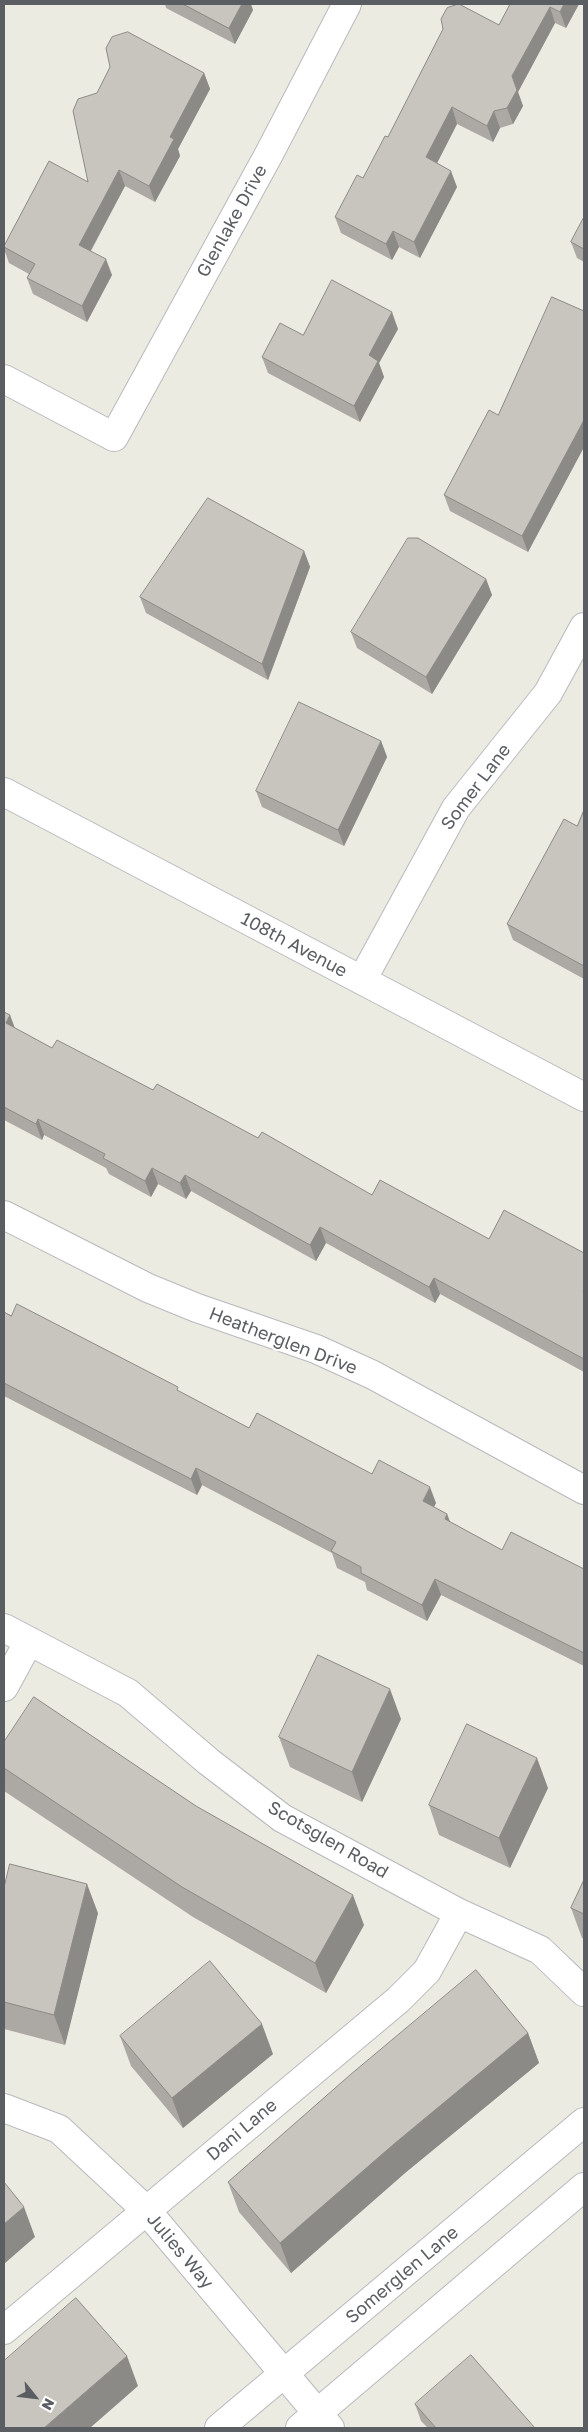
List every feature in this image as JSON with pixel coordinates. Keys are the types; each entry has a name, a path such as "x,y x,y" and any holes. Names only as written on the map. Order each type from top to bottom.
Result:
{"street":[{"name":"Glenlake Drive","path":"4,379 114,438 269,154 347,4"},
{"name":"Somer Lane","path":"362,980 453,814 548,693 584,627"},
{"name":"108th Avenue","path":"4,792 584,1097"},
{"name":"Heatherglen Drive","path":"4,1215 148,1288 197,1308 316,1349 373,1375 584,1490"},
{"name":"Scotsglen Road","path":"4,1628 128,1693 210,1762 282,1818 459,1913 540,1950 584,1992"},
{"path":"4,1687 29,1641"},
{"name":"Dani Lane","path":"4,2330 398,2000 428,1971 459,1913"},
{"name":"Julies Way","path":"4,2108 59,2128 146,2210 284,2374 316,2423"},
{"name":"Somerglen Lane","path":"219,2428 584,2122"},
{"path":"316,2423 584,2187"}],"building":[{"path":"183,4 242,4 229,28"},
{"path":"459,4 499,25 510,4 564,4 560,12 550,7 512,76 517,90 507,108 494,111 487,126 452,107 426,157 451,171 414,242 393,231 386,244 335,217 357,175 363,178 385,136 388,137 443,29 441,19 447,8"},
{"path":"128,32 204,73 170,137 174,139 149,186 119,170 79,245 106,259 82,306 27,278 35,264 4,246 49,161 88,182 73,111 78,99 97,93 110,67 106,48 112,37"},
{"path":"584,217 584,249 571,242"},
{"path":"332,280 392,312 369,355 378,361 354,406 262,357 280,323 303,335"},
{"path":"552,297 584,311 584,420 522,536 444,495 489,410 498,415"},
{"path":"208,498 304,551 262,664 140,597"},
{"path":"408,538 418,538 486,579 426,677 351,632"},
{"path":"299,702 381,741 338,830 256,791"},
{"path":"584,810 584,966 507,924 564,819 577,826"},
{"path":"4,1012 10,1015 6,1023 52,1048 57,1040 153,1090 157,1084 258,1138 262,1132 372,1195 380,1180 489,1239 504,1210 584,1253 584,1359 434,1278 429,1287 320,1227 310,1245 185,1175 180,1183 152,1168 145,1181 103,1158 105,1154 38,1119 36,1124 4,1107"},
{"path":"17,1304 178,1387 177,1390 249,1428 257,1413 372,1474 379,1460 430,1487 423,1501 447,1514 445,1519 502,1550 511,1532 584,1569 584,1653 435,1579 422,1605 361,1573 361,1567 331,1551 336,1542 196,1468 191,1479 4,1383 4,1312 11,1316"},
{"path":"318,1655 390,1689 352,1772 279,1737"},
{"path":"34,1697 196,1806 353,1895 315,1963 182,1887 4,1768 4,1742"},
{"path":"467,1724 537,1758 499,1838 429,1805"},
{"path":"10,1864 87,1884 54,2015 4,2002 4,1888"},
{"path":"584,1880 584,1914 571,1908"},
{"path":"210,1961 262,2024 172,2098 120,2036"},
{"path":"476,1970 528,2033 394,2144 280,2243 228,2182 350,2075"},
{"path":"4,2182 24,2207 4,2224"},
{"path":"76,2298 127,2356 44,2428 4,2428 4,2361"},
{"path":"471,2355 535,2428 436,2428 415,2404"}]}
